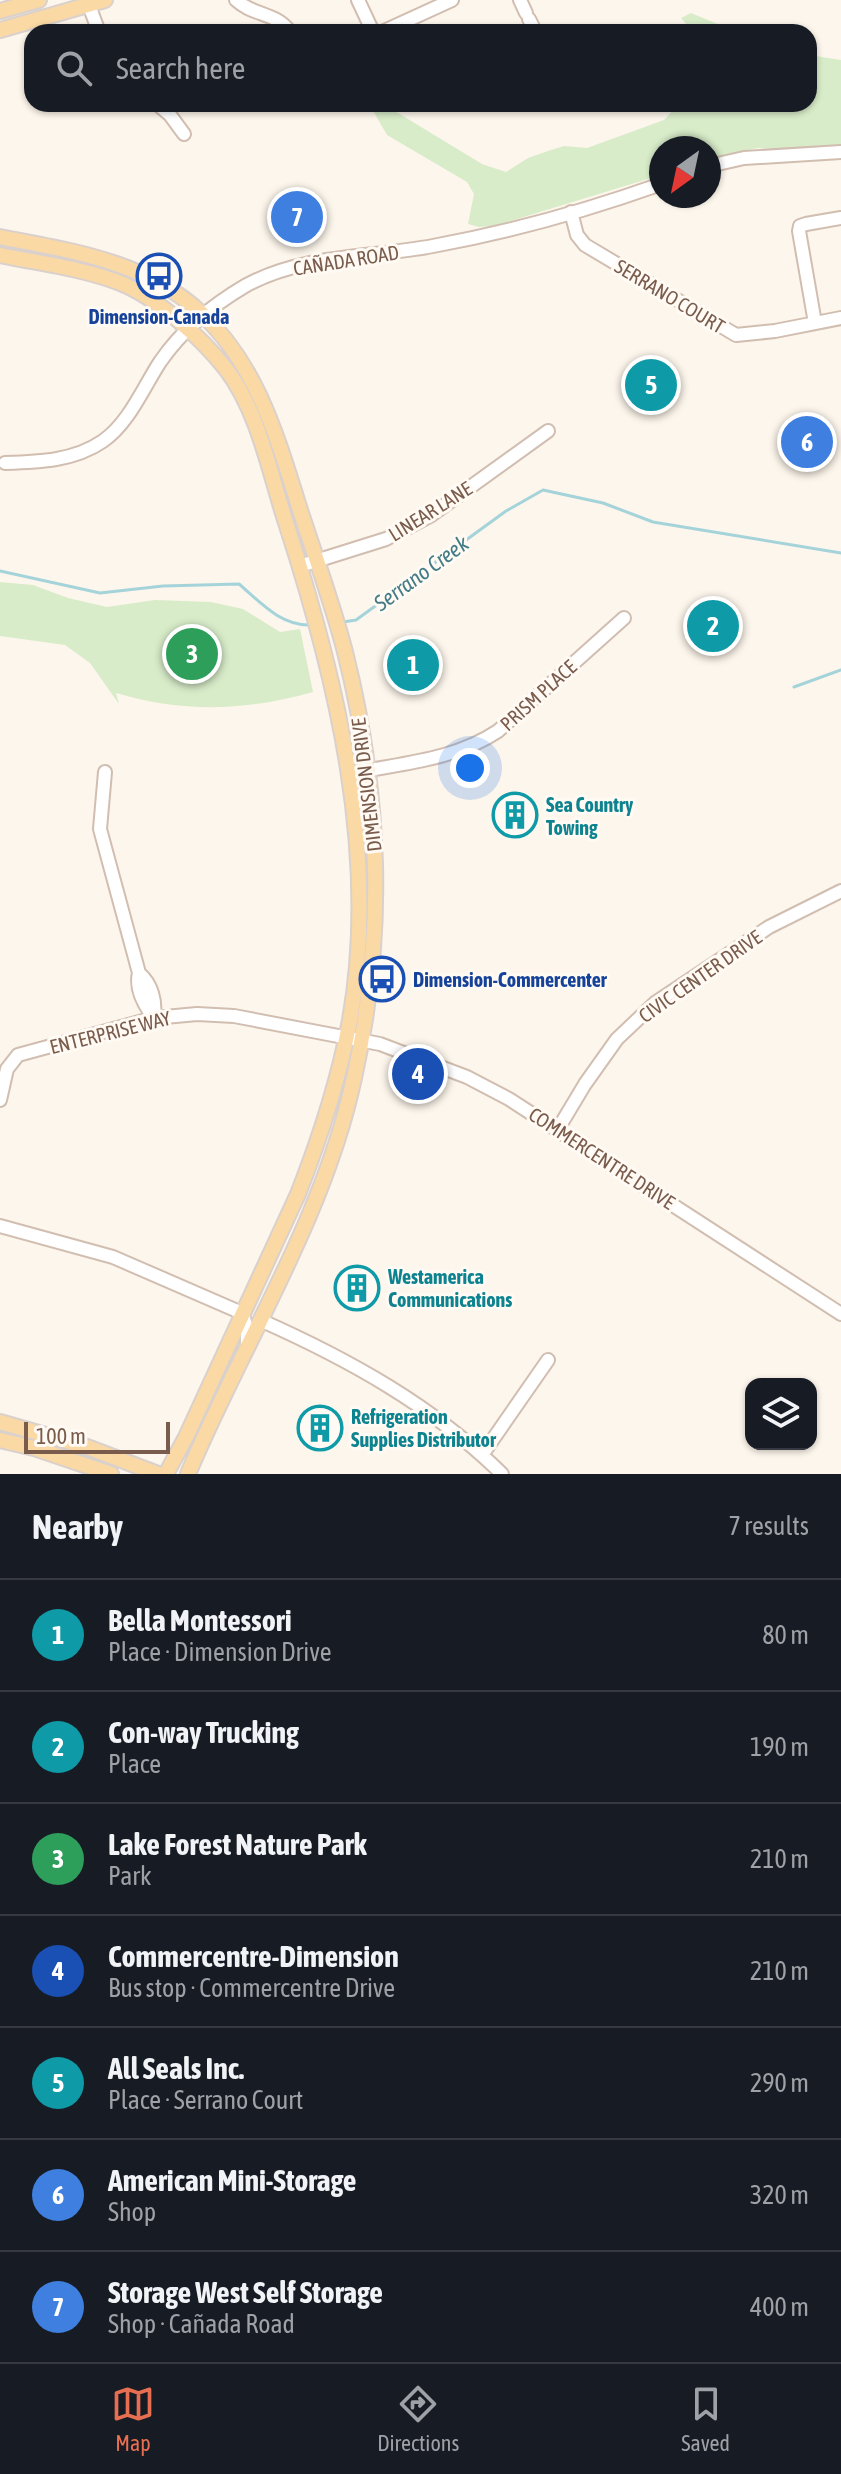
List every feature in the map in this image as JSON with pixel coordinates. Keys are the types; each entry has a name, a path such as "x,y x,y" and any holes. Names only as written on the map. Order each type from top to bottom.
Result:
{"main road":[{"path":"0,11 39,0"},
{"path":"0,30 88,2 105,0"},
{"name":"DIMENSION DRIVE","path":"0,237 111,260 152,279 202,314 239,358 265,405 334,612 355,692 373,816 376,928 373,973 362,1040 347,1106 322,1184 188,1474"},
{"name":"DIMENSION DRIVE","path":"0,255 87,272 143,294 187,328 225,368 251,417 315,615 325,649 349,774 358,916 356,968 346,1037 313,1154 298,1194 166,1474"},
{"path":"0,1422 87,1447 158,1474"},
{"path":"0,1440 111,1474"}],"street":[{"path":"236,0 254,12 276,18 282,24"},
{"path":"358,0 369,24"},
{"path":"397,24 434,4 452,0"},
{"path":"88,2 96,24"},
{"path":"166,112 184,134"},
{"path":"721,163 744,158 841,152"},
{"name":"CAÑADA ROAD","path":"5,463 44,462 73,456 103,441 122,422 187,328 202,314 246,286 287,269 328,259 388,254 465,240 649,188"},
{"name":"SERRANO COURT","path":"571,212 577,235 585,245 736,335 841,318"},
{"path":"815,323 800,226 841,218"},
{"name":"LINEAR LANE","path":"300,566 386,539 430,516 548,431"},
{"name":"PRISM PLACE","path":"349,774 432,759 482,742 624,618"},
{"path":"105,772 100,829 139,973 148,981 155,1006 154,1018"},
{"name":"CIVIC CENTER DRIVE","path":"558,1129 617,1039 655,1003 769,927 841,891"},
{"name":"ENTERPRISE WAY","path":"0,1100 7,1069 18,1055 154,1018 197,1014 234,1016 346,1037"},
{"name":"COMMERCENTRE DRIVE","path":"346,1037 417,1057 467,1077 558,1129 841,1314"},
{"path":"0,1226 113,1257 242,1313 247,1328 247,1348"},
{"path":"260,1320 372,1375 429,1413 502,1474"},
{"path":"482,1455 548,1360"}],"green space":[{"path":"691,13 718,24 686,24 681,18"},
{"path":"817,56 841,60 841,145 809,150 758,148 721,156 721,136 649,136 649,179 494,226 468,224 474,194 467,182 387,135 374,112 396,112 482,164 506,172 528,158 564,146 587,148 664,120 672,112 817,112"},
{"path":"0,582 33,585 68,598 107,607 155,600 211,602 243,609 280,632 300,629 313,692 263,703 214,707 166,704 116,693 119,704 90,663 65,645 0,636"}],"waterway":[{"name":"Serrano Creek","path":"343,622 356,620 506,511 543,490 603,503 653,522 841,553"},
{"name":"Serrano Creek","path":"0,571 100,593 163,586 239,584 281,617 290,622 311,625"},
{"name":"Serrano Creek","path":"794,687 841,670"}],"place":[{"name":"Storage West Self Storage","path":"297,217"},
{"name":"Dimension-Canada","path":"159,276"},
{"name":"All Seals Inc.","path":"651,385"},
{"name":"American Mini-Storage","path":"807,442"},
{"name":"Con-way Trucking","path":"713,626"},
{"name":"Lake Forest Nature Park","path":"192,654"},
{"name":"Bella Montessori","path":"413,665"},
{"name":"Sea Country Towing","path":"515,815"},
{"name":"Dimension-Commercenter","path":"382,979"},
{"name":"Commercentre-Dimension","path":"418,1074"},
{"name":"Westamerica Communications","path":"357,1288"},
{"name":"Refrigeration Supplies Distributor","path":"320,1428"}]}
